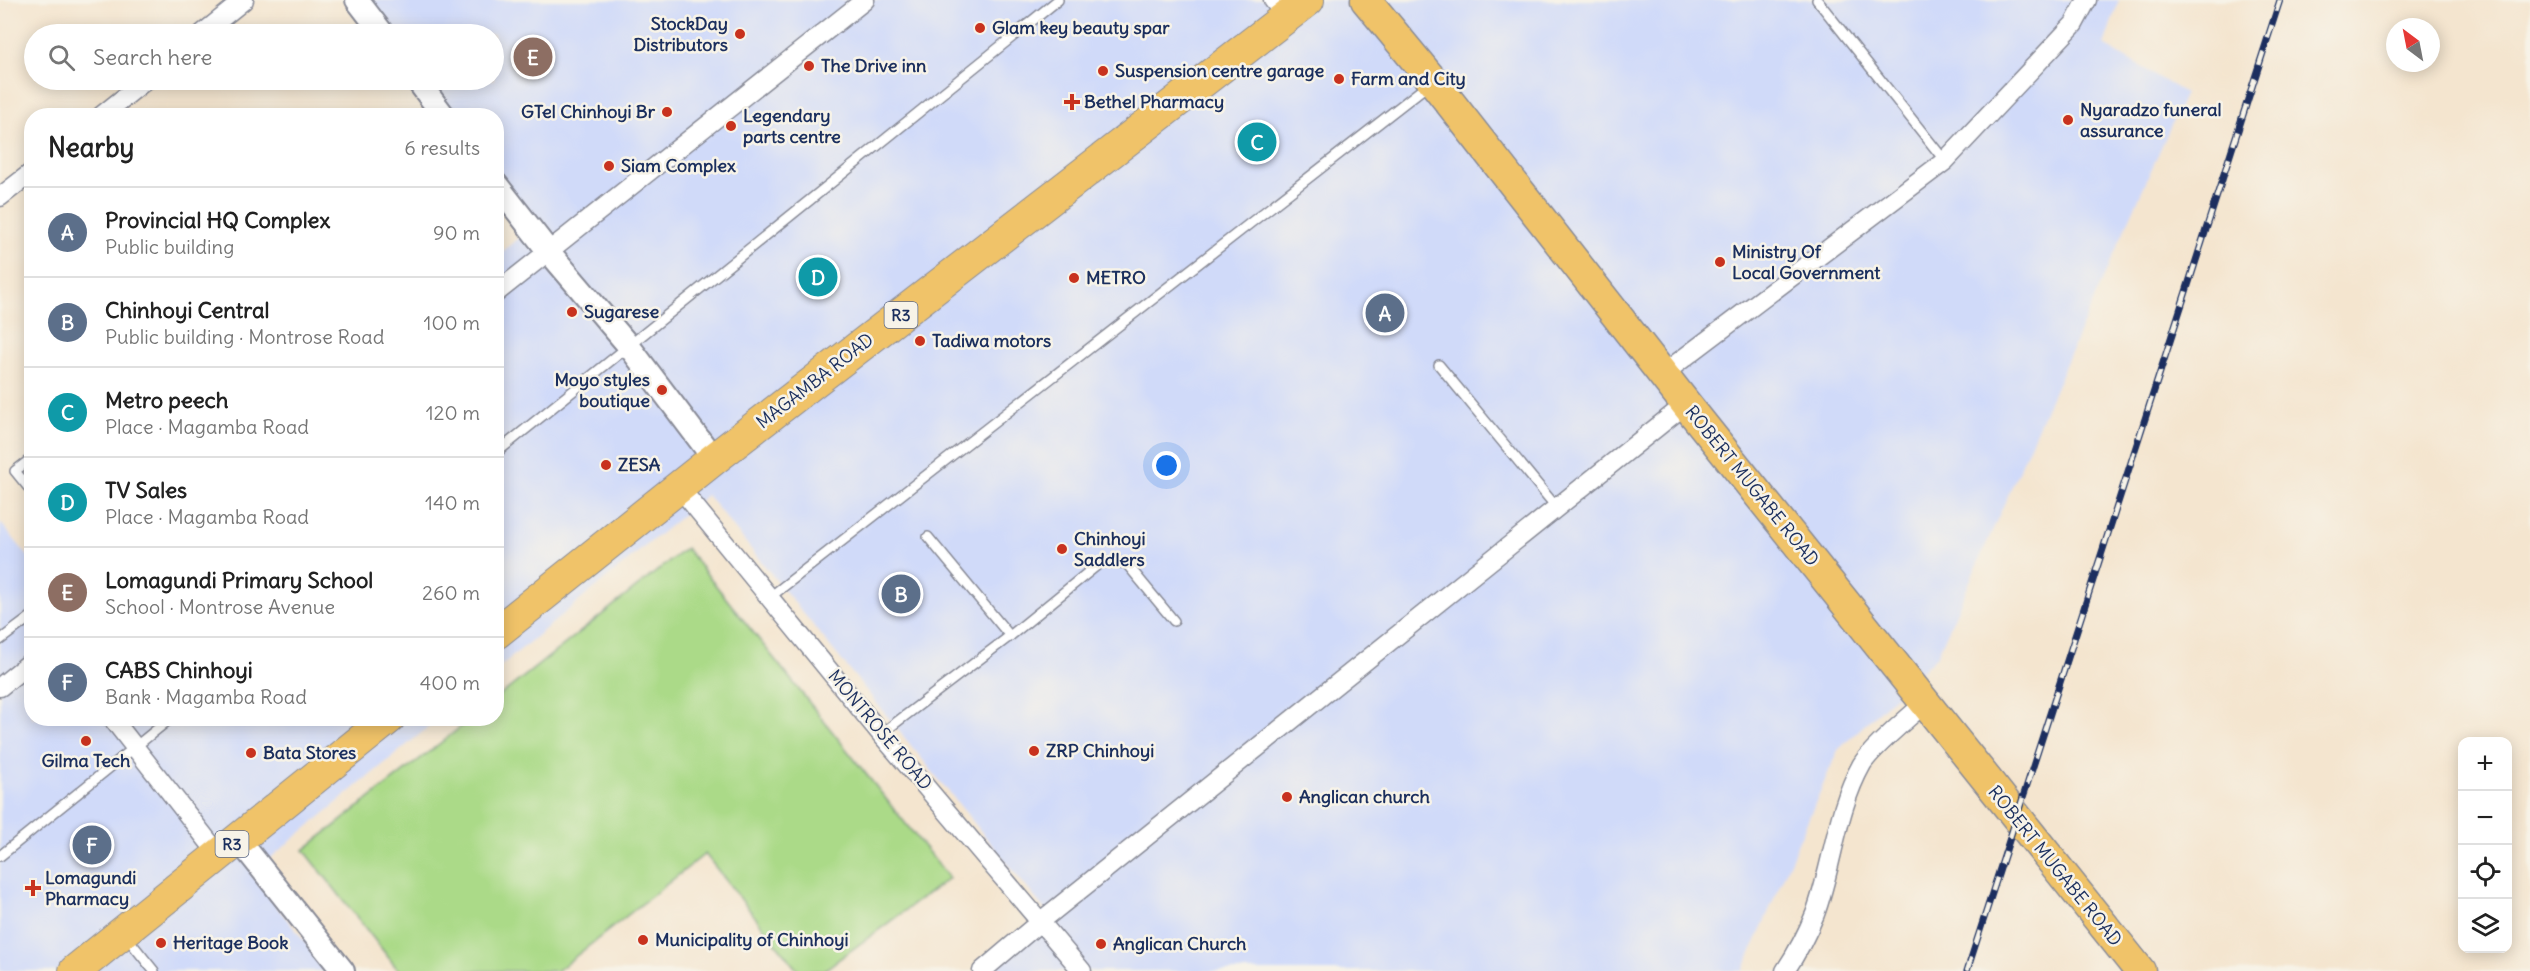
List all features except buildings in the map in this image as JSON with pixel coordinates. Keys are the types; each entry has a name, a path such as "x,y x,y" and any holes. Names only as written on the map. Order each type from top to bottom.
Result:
{"highway":[{"name":"MAGAMBA ROAD","path":"504,627 1289,6"},
{"name":"R3","path":"75,971 379,726"}],"main road":[{"name":"ROBERT MUGABE ROAD","path":"1366,0 1433,81 1686,404 2140,971"}],"street":[{"path":"214,24 244,0"},
{"path":"357,0 375,24"},
{"path":"504,287 865,0"},
{"path":"1664,373 1945,161 2074,24 2087,0"},
{"path":"111,108 134,90"},
{"path":"424,90 438,108"},
{"path":"0,197 24,178"},
{"path":"504,193 549,252 628,345 714,459"},
{"path":"982,971 1041,921 1686,404"},
{"name":"MONTROSE ROAD","path":"679,488 881,734 1082,971"},
{"path":"0,687 24,668"},
{"path":"1785,971 1796,955 1815,913 1834,838 1854,782 1864,762 1924,703"},
{"path":"119,726 344,971"}],"lane":[{"path":"504,446 1058,0"},
{"path":"1817,0 1945,161"},
{"path":"770,597 1433,81"},
{"path":"1439,365 1557,508"},
{"path":"24,464 15,471 24,482"},
{"path":"928,537 1010,636"},
{"path":"881,734 1010,636 1101,562 1126,563 1173,621"},
{"path":"0,640 24,622"},
{"path":"0,856 161,726"},
{"path":"123,932 154,971"}],"shaded area":[{"path":"363,0 2119,0 2104,45 2185,93 1937,656 1838,750 1743,971 992,971 1054,921 707,495 504,663 504,250 534,226 504,186 504,108 444,108 430,90 504,90 504,24 381,24"},
{"path":"0,522 24,551 24,726 430,726 251,874 328,971 0,971"}],"green space":[{"path":"686,548 949,878 823,971 798,971 705,854 557,971 399,971 304,850 462,726 504,726 504,692"}],"railway":[{"path":"1967,971 2280,0"}],"place":[{"name":"Glam key beauty spar","path":"980,28"},
{"name":"StockDay Distributors","path":"740,34"},
{"name":"Lomagundi Primary School","path":"533,57"},
{"name":"The Drive inn","path":"809,66"},
{"name":"Suspension centre garage","path":"1103,71"},
{"name":"Farm and City","path":"1339,79"},
{"name":"Bethel Pharmacy","path":"1072,102"},
{"name":"GTel Chinhoyi Br","path":"667,112"},
{"name":"Nyaradzo funeral assurance","path":"2068,120"},
{"name":"Legendary parts centre","path":"731,126"},
{"name":"Metro peech","path":"1257,142"},
{"name":"Siam Complex","path":"609,166"},
{"name":"Ministry Of Local Government","path":"1720,262"},
{"name":"TV Sales","path":"818,277"},
{"name":"METRO","path":"1074,278"},
{"name":"Sugarese","path":"572,312"},
{"name":"Provincial HQ Complex","path":"1385,313"},
{"name":"Tadiwa motors","path":"920,341"},
{"name":"Moyo styles boutique","path":"662,390"},
{"name":"ZESA","path":"606,465"},
{"name":"Chinhoyi Saddlers","path":"1062,549"},
{"name":"Chinhoyi Central","path":"901,594"},
{"name":"Gilma Tech","path":"86,741"},
{"name":"ZRP Chinhoyi","path":"1034,751"},
{"name":"Bata Stores","path":"251,753"},
{"name":"Anglican church","path":"1287,797"},
{"name":"CABS Chinhoyi","path":"92,845"},
{"name":"Lomagundi Pharmacy","path":"33,888"},
{"name":"Municipality of Chinhoyi","path":"643,940"},
{"name":"Heritage Book","path":"161,943"},
{"name":"Anglican Church","path":"1101,944"}]}
